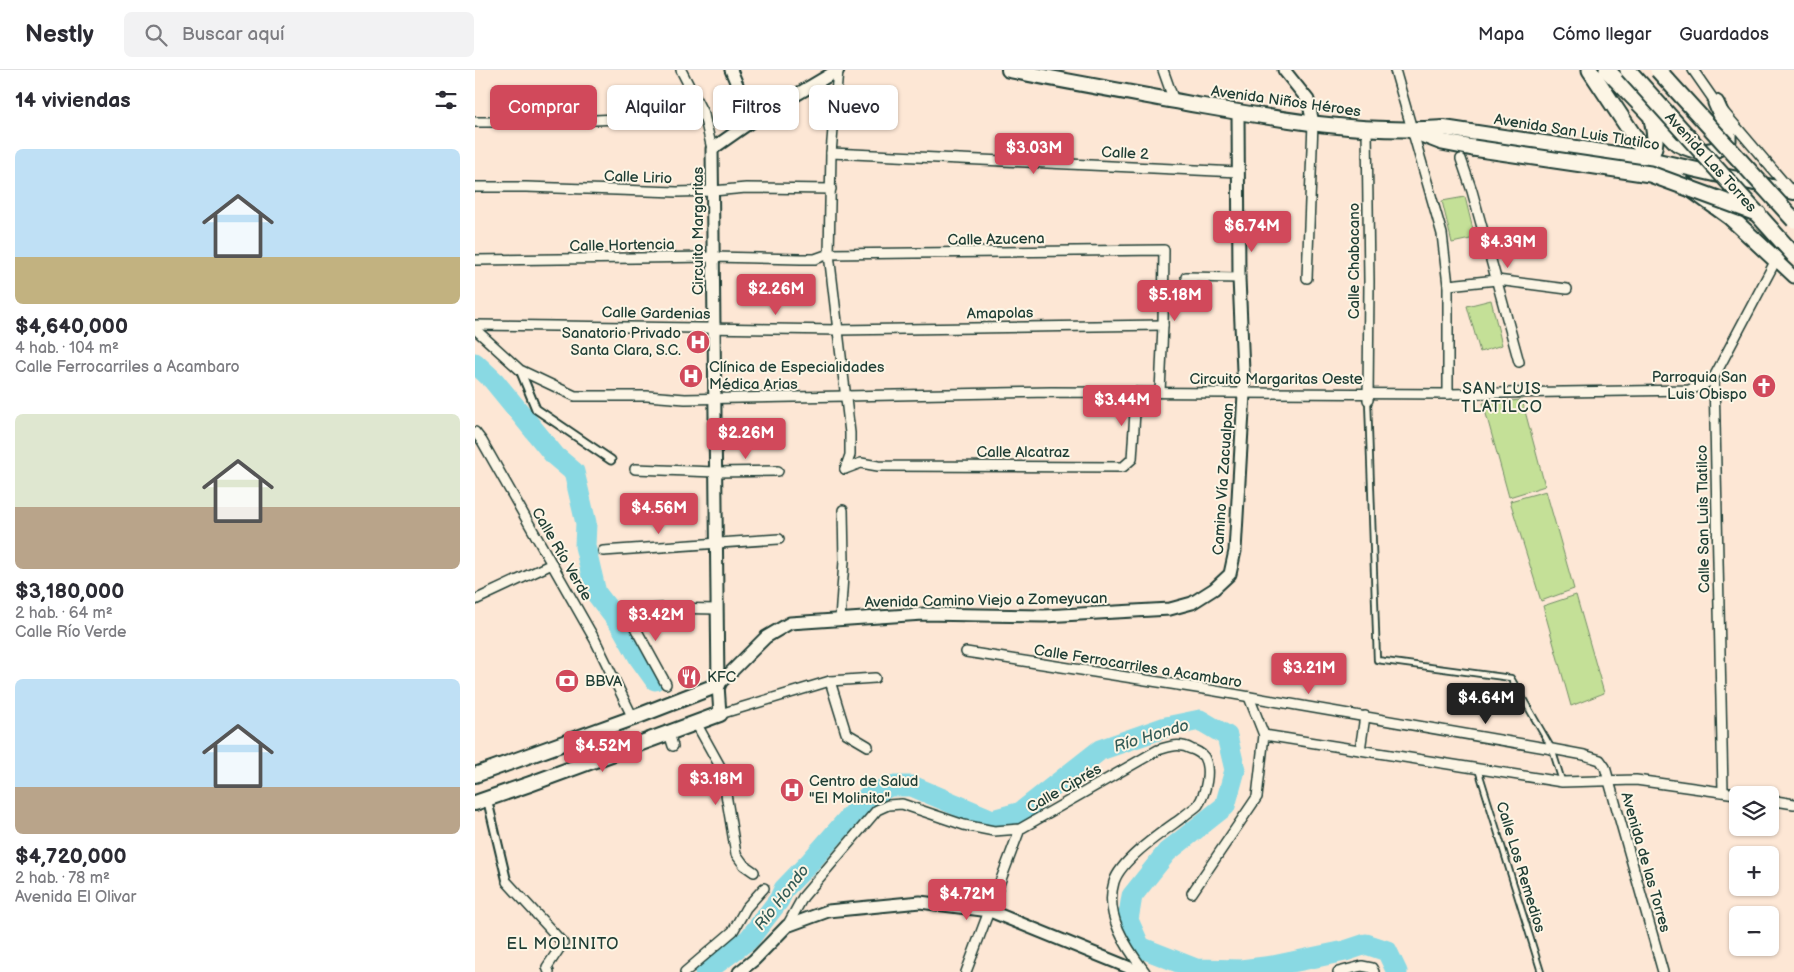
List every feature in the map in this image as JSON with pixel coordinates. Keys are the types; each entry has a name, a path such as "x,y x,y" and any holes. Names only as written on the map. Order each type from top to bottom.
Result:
{"highway":[{"path":"1590,70 1649,159 1730,217 1776,260"},
{"path":"1607,70 1651,119 1677,144 1691,150 1706,153 1721,148 1727,141 1728,130 1716,103"},
{"name":"Avenida Las Torres","path":"1628,70 1794,255"},
{"name":"Avenida Las Torres","path":"1658,70 1794,220"},
{"path":"1649,159 1655,149 1655,137 1651,119"},
{"path":"1411,130 1442,142 1473,148 1650,174 1759,214"}],"main road":[{"name":"Avenida Niños Héroes","path":"1009,70 1238,112 1367,129 1411,130"},
{"name":"Avenida San Luis Tlatilco","path":"1411,130 1444,128 1649,159 1793,190"},
{"path":"475,775 718,685"},
{"path":"481,800 671,739 696,723 720,714"}],"street":[{"name":"Circuito Margaritas","path":"681,70 704,115 712,149 716,544 720,714"},
{"path":"731,70 737,85"},
{"path":"799,93 838,70"},
{"path":"838,70 831,153 829,254 845,396"},
{"path":"1163,70 1175,101"},
{"path":"1284,70 1308,100 1313,123 1307,278"},
{"path":"1395,70 1442,234 1448,285 1448,394"},
{"path":"1693,70 1716,103 1793,190"},
{"name":"Camino Vía Zacualpan","path":"1215,589 1230,574 1235,551 1244,394 1239,278 1238,112"},
{"path":"475,122 552,122 704,115"},
{"name":"Calle Chabacano","path":"1367,129 1368,396"},
{"path":"712,149 740,130"},
{"name":"Calle 2","path":"831,153 1239,172"},
{"path":"1461,159 1472,191 1519,362"},
{"name":"Calle Lirio","path":"475,188 526,187 677,192 746,188 831,189"},
{"path":"1794,245 1776,260 1794,277"},
{"name":"Calle Azucena","path":"829,254 1164,250 1163,325"},
{"name":"Calle Hortencia","path":"475,260 713,257 801,259 829,254"},
{"name":"Calle San Luis Tlatilco","path":"1723,791 1714,377 1776,260"},
{"path":"1186,277 1239,278"},
{"path":"1448,285 1497,280 1567,289"},
{"name":"Calle Gardenias","path":"475,325 838,330"},
{"path":"1160,392 1163,325"},
{"name":"Amapolas","path":"838,330 1163,325"},
{"path":"475,329 520,370 575,396 714,398"},
{"path":"520,370 536,409 611,460"},
{"name":"Circuito Margaritas Oeste","path":"714,398 1051,392 1368,396 1689,390 1703,385 1714,377"},
{"name":"Calle Alcatraz","path":"845,396 850,433 850,455 845,469 861,463 878,466 1123,467 1132,459 1135,412 1134,392"},
{"name":"Calle Río Verde","path":"475,432 482,441 595,640 633,718"},
{"path":"635,469 715,472 778,471"},
{"path":"840,620 844,561 843,510"},
{"path":"603,551 779,539"},
{"path":"475,600 552,564"},
{"name":"Avenida Camino Viejo a Zomeyucan","path":"718,685 766,637 790,623 923,614 1045,616 1170,609 1192,602 1215,589"},
{"path":"666,684 626,611 665,608 717,609"},
{"name":"Calle Ferrocarriles a Acambaro","path":"966,652 1365,716 1552,749 1600,760"},
{"path":"720,714 830,681 875,678"},
{"path":"830,681 846,733 868,746"},
{"path":"1192,893 1257,797 1264,735 1249,697"},
{"path":"1360,750 1365,716"},
{"path":"696,723 722,770 736,854 744,865 754,872"},
{"path":"1264,735 1562,782 1636,780 1729,792"},
{"name":"Calle Ciprés","path":"787,926 803,897 877,810 888,805 902,804 964,825 994,831 1020,829 1158,750 1174,745 1190,748 1203,756 1207,768 1206,785 1197,805 1127,860 1114,881 1112,900 1114,919 1127,948 1145,972"},
{"name":"Avenida de las Torres","path":"1600,760 1605,767 1663,972"},
{"path":"481,800 507,882 563,943 547,967 549,972"},
{"path":"1779,802 1794,804"},
{"path":"966,972 1020,829"},
{"path":"685,972 733,931 747,908 765,888"},
{"path":"739,972 754,960 787,926 828,911 920,902 990,911 1140,972"},
{"path":"1338,972 1362,966 1372,968 1374,972"}],"lane":[{"path":"1368,396 1377,660 1511,678 1552,749 1562,782"},
{"name":"Calle Los Remedios","path":"1478,769 1541,972"}],"green space":[{"path":"1465,197 1475,238 1452,243 1442,201"},
{"path":"1491,300 1502,345 1480,352 1467,306"},
{"path":"1522,400 1545,486 1509,497 1483,403"},
{"path":"1546,491 1574,589 1541,601 1510,501"},
{"path":"1576,595 1604,693 1571,706 1543,606"}],"waterway":[{"path":"475,363 494,381 555,456 574,472 586,523 585,546 596,593 622,627 640,659 655,680"},
{"name":"Río Hondo","path":"705,972 749,939 779,900 784,889 867,797 890,786 912,786 992,820 1021,812 1100,750 1166,727 1200,720 1227,736 1235,770 1225,806 1167,852 1132,896 1128,920 1140,947 1196,969 1241,970 1273,966 1345,951 1366,944 1387,951 1397,972"}],"place":[{"name":"Sanatorio Privado Santa Clara, S.C.","path":"698,342"},
{"name":"Clínica de Especialidades Médica Arias","path":"691,376"},
{"name":"Parroquia San Luis Obispo","path":"1764,386"},
{"name":"KFC","path":"689,677"},
{"name":"BBVA","path":"567,681"},
{"name":"Centro de Salud \"El Molinito\"","path":"792,790"}],"district":[{"name":"SAN LUIS TLATILCO","path":"1502,397"},
{"name":"EL MOLINITO","path":"563,943"}]}
